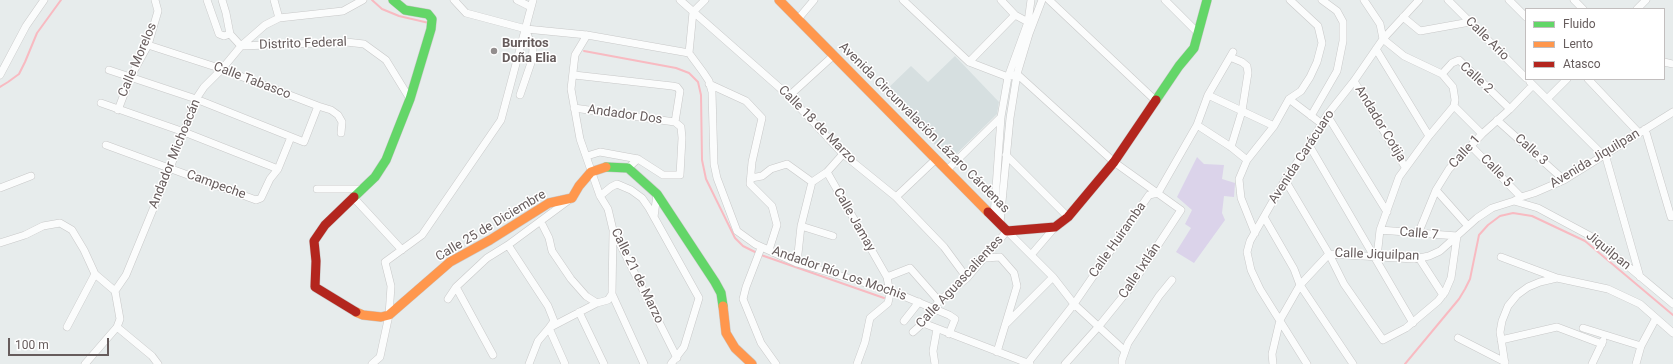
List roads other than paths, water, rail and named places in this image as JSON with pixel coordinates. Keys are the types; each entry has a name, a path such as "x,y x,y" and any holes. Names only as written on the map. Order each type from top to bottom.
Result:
{"street":[{"path":"0,75 26,26 44,0"},
{"name":"Calle Morelos","path":"118,110 131,76 148,45 158,11 155,0"},
{"path":"207,0 219,34 224,36 230,34"},
{"path":"222,0 230,34 241,46"},
{"path":"274,0 279,18"},
{"path":"389,315 381,317 363,315 337,302 315,287 316,261 314,241 325,225 375,177 386,160 410,99 431,29 432,19 428,14 406,10 393,0"},
{"path":"454,0 466,13 526,29 587,36 689,53 693,12 705,0"},
{"path":"372,364 380,357 389,315 391,286 385,262 422,235 501,120 532,4 518,0"},
{"name":"Calle 18 de Marzo","path":"680,0 789,96 843,154 896,197 944,247 967,278"},
{"name":"Avenida Circunvalación Lázaro Cárdenas","path":"779,0 1007,231 1034,230 1055,227 1068,217 1114,162 1179,66 1194,48 1207,0"},
{"path":"798,19 814,0"},
{"path":"903,0 969,62 1008,77 1017,74"},
{"path":"1001,0 1015,15 1028,22"},
{"path":"997,220 1001,117 1008,77 1028,22 1030,0"},
{"path":"997,220 1017,74 1029,34 1042,0"},
{"path":"1049,0 1156,101"},
{"path":"1165,0 1198,33"},
{"path":"1255,233 1241,198 1239,179 1247,160 1274,126 1289,99 1301,91 1310,77 1318,62 1322,43 1318,26 1290,0"},
{"path":"1311,116 1337,71 1343,41 1343,22 1337,11 1322,0"},
{"path":"1364,0 1380,24 1383,39 1404,56 1442,74 1453,87 1454,106 1482,134"},
{"name":"Avenida Carácuaro","path":"1307,364 1280,320 1270,308 1252,270 1247,252 1250,241 1285,180 1309,146 1327,115 1354,81 1383,39 1419,0"},
{"name":"Calle Ario","path":"1448,0 1525,77"},
{"path":"1574,0 1582,8"},
{"name":"Andador Michoacán","path":"115,291 126,275 170,168 196,99 204,87 222,69 241,46 265,25 279,18 343,11 361,1"},
{"path":"1514,2 1525,15"},
{"path":"969,62 1015,15"},
{"path":"1403,17 1420,31 1470,22"},
{"path":"520,95 532,60 533,49 526,29"},
{"name":"Calle 21 de Marzo","path":"587,36 575,55 574,75 571,89 580,139 600,196 608,209 613,230 677,358"},
{"name":"Distrito Federal","path":"241,46 346,42 364,44 386,60 410,99"},
{"name":"Calle Tabasco","path":"148,45 222,69 332,110 338,115 342,122 341,133"},
{"path":"1376,49 1429,136"},
{"name":"Andador Río Los Mochis","path":"689,53 700,67 712,92 714,164 717,178 737,231 745,239 761,249 769,250 798,263 889,290 933,308 955,319 949,334"},
{"path":"789,96 834,55"},
{"name":"Calle Huiramba","path":"1028,364 1074,304 1149,195 1158,193 1197,125 1208,95 1232,55 1247,66 1248,73 1242,111"},
{"name":"Calle 2","path":"1442,74 1452,63 1459,60 1510,109"},
{"path":"109,70 131,76 196,99 304,142 318,106"},
{"path":"1017,74 1114,162 1158,193"},
{"path":"574,75 677,87 680,91 675,122 681,127 682,138 680,175 663,175 638,159 600,152 587,156"},
{"name":"Calle Ario","path":"1528,80 1604,155"},
{"path":"1547,99 1566,80"},
{"path":"1589,80 1642,131 1672,216"},
{"name":"Andador Cotija","path":"1354,81 1405,167"},
{"path":"709,84 746,100 762,118 752,162 750,184 772,206 777,225 769,250"},
{"name":"Calle 1","path":"1418,234 1436,190 1449,169 1482,134 1510,109 1533,85"},
{"path":"1208,95 1274,126"},
{"path":"1289,99 1322,124"},
{"path":"101,103 184,132 278,169"},
{"path":"1376,257 1380,230 1394,189 1405,167 1454,106"},
{"name":"Andador Dos","path":"574,108 675,122"},
{"path":"1231,147 1242,111"},
{"name":"Avenida Jiquilpan","path":"1518,199 1564,180 1673,112"},
{"path":"1327,115 1387,212"},
{"path":"947,170 1001,117"},
{"name":"Calle 3","path":"1497,120 1564,180"},
{"path":"1197,125 1231,147 1247,160"},
{"name":"Campeche","path":"106,145 256,200 261,198 270,179 278,169 291,137"},
{"path":"1309,146 1376,257 1413,323"},
{"name":"Calle 5","path":"1471,146 1518,199"},
{"path":"798,263 801,226 812,182 826,172 843,154"},
{"path":"1006,155 1068,217"},
{"path":"1604,155 1640,278"},
{"path":"628,168 638,159"},
{"path":"896,197 936,159"},
{"path":"751,178 762,176 771,169 787,164 812,182"},
{"path":"448,299 456,287 487,258 541,222 572,198 579,186 592,172 608,166 628,168 657,194 721,293 726,333 735,348 752,364"},
{"name":"Calle Jamay","path":"826,172 887,277 889,290"},
{"path":"0,188 30,176"},
{"path":"1285,180 1329,254 1344,284 1383,340 1413,323 1443,294 1451,278 1457,236"},
{"path":"600,196 611,186 617,184 642,198 699,298 684,347 671,364"},
{"path":"317,189 362,189"},
{"path":"1436,190 1468,226"},
{"name":"Calle Ixtlán","path":"1065,364 1129,289 1181,210 1158,193"},
{"path":"654,218 657,194"},
{"path":"353,197 402,250"},
{"name":"Calle 25 de Diciembre","path":"389,315 450,262 490,240 549,203 572,198"},
{"name":"Calle Jiquilpan","path":"1272,364 1272,354 1280,320 1300,285 1329,254 1419,258 1429,256 1440,252 1476,218 1492,208 1518,199"},
{"name":"Jiquilpan","path":"1518,199 1588,234 1673,304"},
{"path":"1264,217 1294,269 1300,285 1353,364"},
{"path":"541,222 549,238 552,251 571,279 586,296 597,303"},
{"path":"0,244 25,235 43,226 60,223 72,230 84,250 95,274 115,291 120,319 117,327 86,362 94,364"},
{"path":"801,226 833,236"},
{"path":"1031,255 1055,227"},
{"path":"613,230 612,294 644,364"},
{"name":"Calle 7","path":"1380,230 1457,236"},
{"path":"1007,231 1053,278 1074,304 1125,351"},
{"name":"Calle Aguascalientes","path":"913,332 923,323 939,301 967,278 1007,231"},
{"path":"508,245 548,306 554,321 538,341 529,364"},
{"path":"761,249 746,287 743,299 762,342 776,364"},
{"path":"985,258 1000,257 1014,273 1017,286 997,352"},
{"path":"1500,257 1557,278 1608,289 1640,304 1673,333"},
{"path":"1419,258 1443,294"},
{"path":"887,277 910,268 939,301"},
{"path":"67,327 95,274"},
{"path":"1005,324 1053,278"},
{"path":"1505,363 1500,332 1502,321 1508,306 1517,295 1534,285 1557,278"},
{"path":"1122,362 1128,343 1159,296 1172,280"},
{"path":"456,287 493,355"},
{"path":"857,364 865,342 870,318 888,303 890,294 889,290"},
{"path":"549,328 597,303 608,300 612,294"},
{"path":"904,321 919,302"},
{"path":"579,312 604,364"},
{"path":"1636,364 1640,346 1656,318"},
{"path":"923,323 1028,364"},
{"path":"117,327 152,356 158,364"},
{"path":"1501,340 1557,327 1602,344"},
{"path":"549,328 565,364"},
{"path":"935,364 934,351 937,328"},
{"path":"1582,328 1640,346"},
{"path":"1591,364 1602,344 1605,335"},
{"path":"1458,338 1505,363"}],"waterway":[{"path":"0,87 19,74 37,33 61,0"},
{"path":"372,0 382,9 399,16 429,23"},
{"path":"584,51 676,68 689,73 698,82 701,95 702,160 706,179 735,238 743,246 757,253"},
{"path":"1405,364 1459,299 1465,289 1470,279 1479,235 1488,225 1500,216 1513,213 1532,216 1585,241 1673,315"},
{"path":"761,255 884,298"}],"place":[{"name":"Burritos Doña Elia","path":"494,51"}]}
